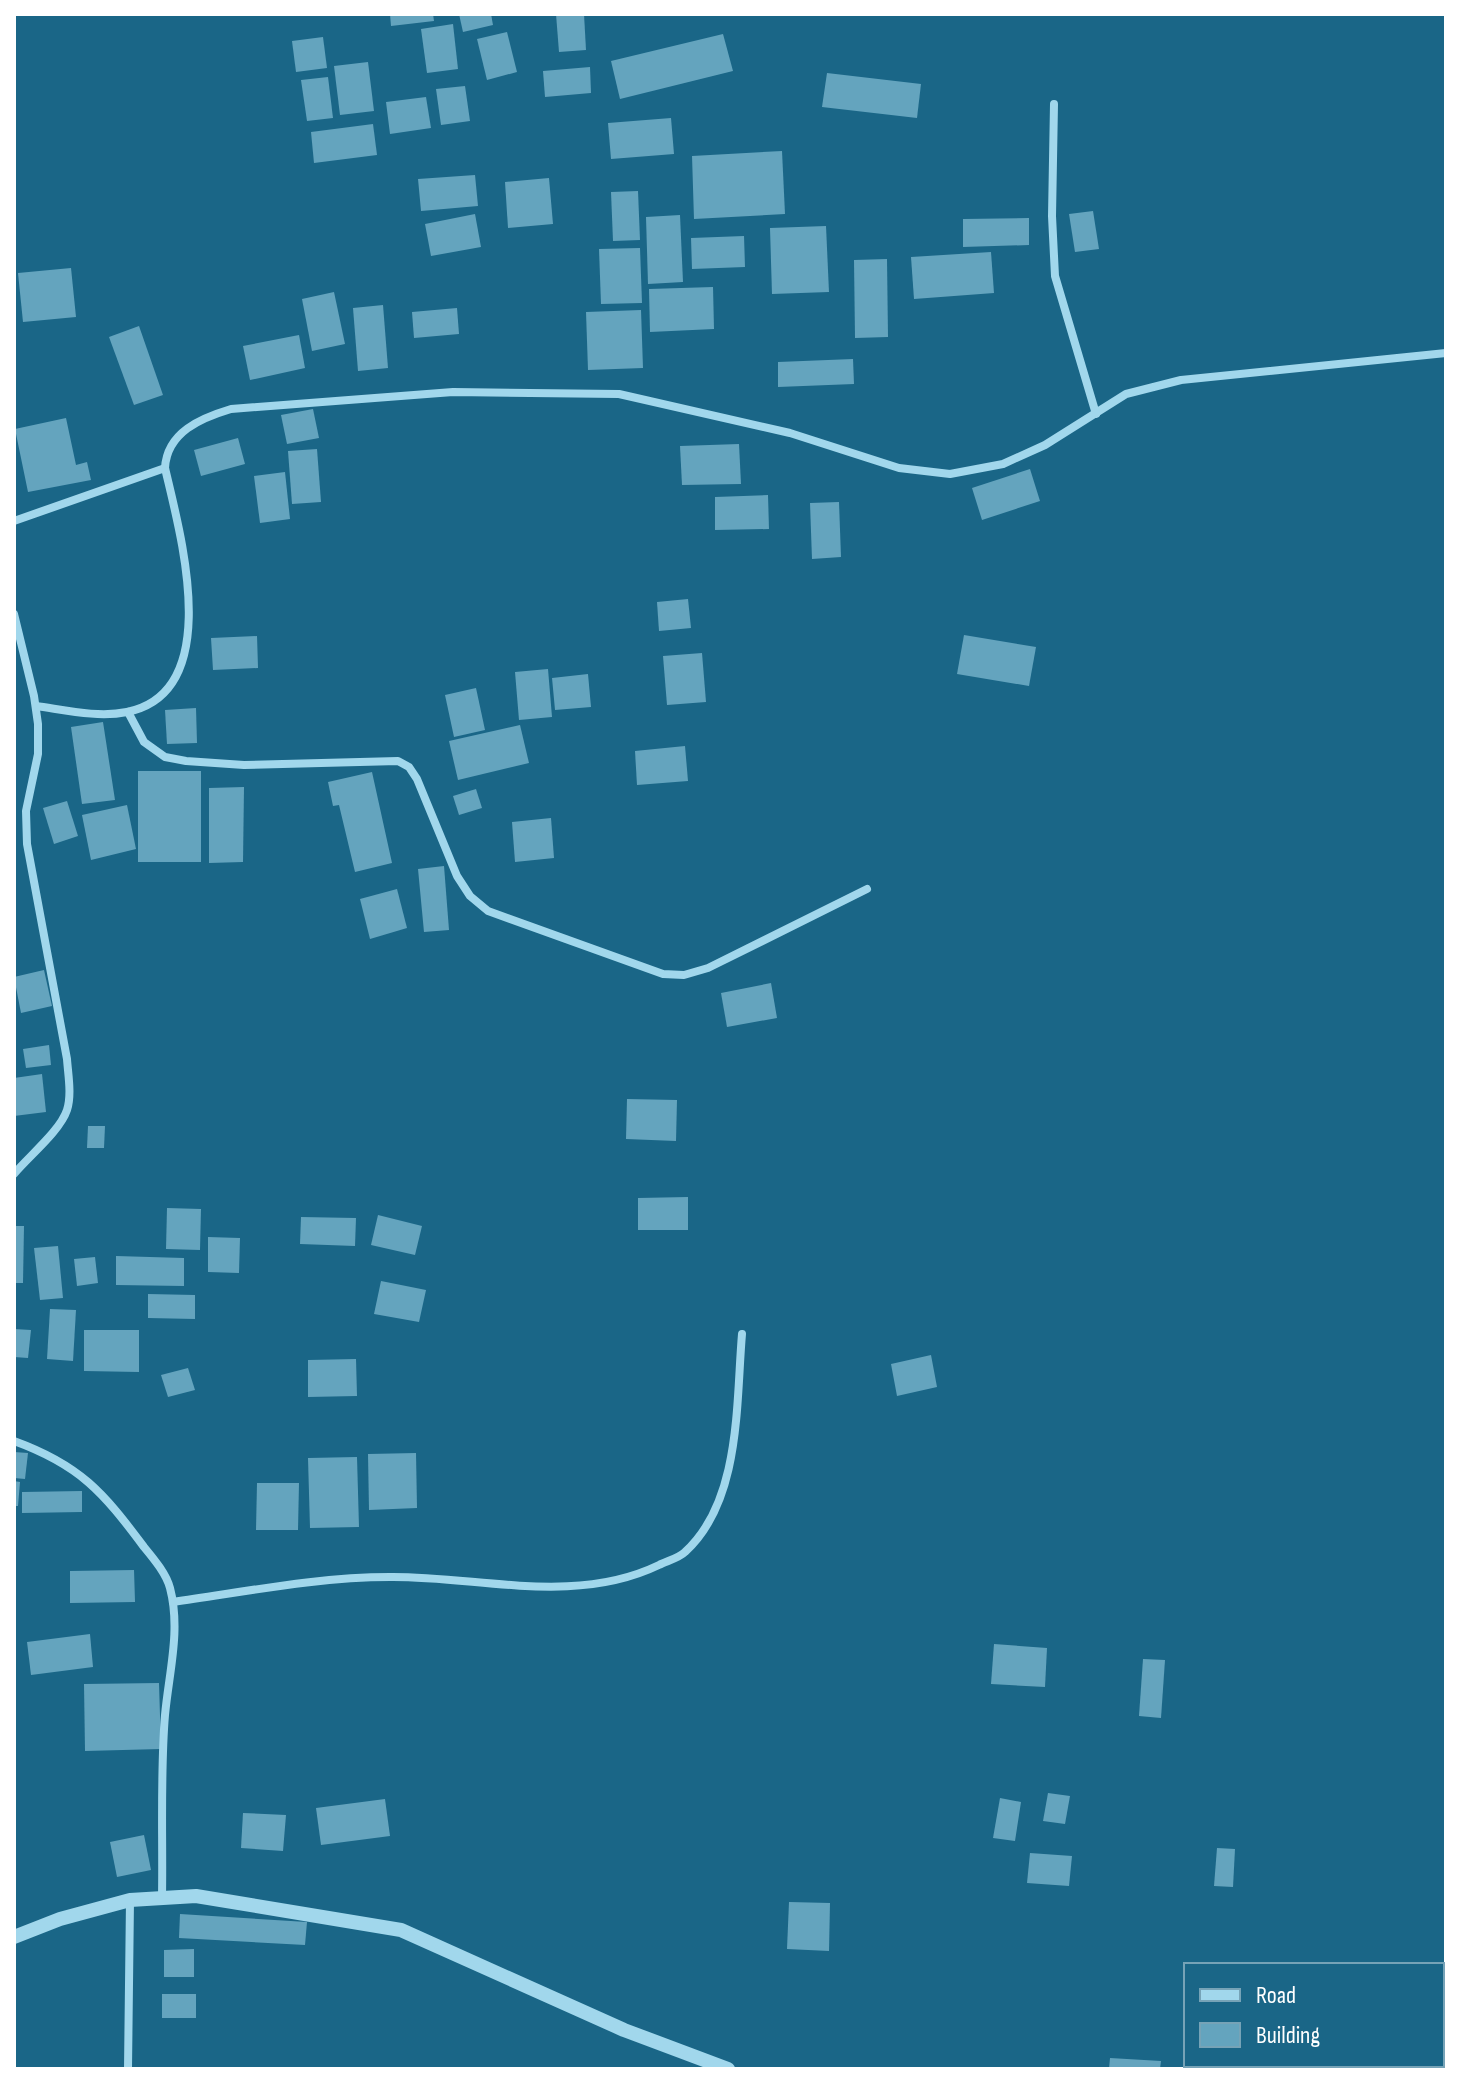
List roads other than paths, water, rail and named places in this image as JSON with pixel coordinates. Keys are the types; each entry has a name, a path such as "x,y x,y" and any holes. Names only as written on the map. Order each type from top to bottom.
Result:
{"street":[{"path":"1054,104 1052,216 1055,276 1096,414"},
{"path":"36,706 100,714 128,712 154,702 175,678 189,641 190,600 165,468 166,455 175,441 199,419 231,409 453,392 619,394 790,433 899,468 950,474 1003,464 1045,445 1126,394 1181,380 1446,353"},
{"path":"14,521 165,468"},
{"path":"14,614 36,706 38,754 26,811 27,844 67,1059 69,1089 67,1110 56,1128 14,1174"},
{"path":"128,712 144,742 165,757 186,761 244,765 398,761 409,767 417,779 457,876 470,896 488,911 663,974 684,975 708,968 867,889"},
{"path":"173,1602 310,1583 390,1577 571,1588 636,1576 685,1553 714,1513 731,1468 742,1334"},
{"path":"14,1441 42,1451 86,1478 114,1507 169,1584 175,1640 165,1717 162,1898"},
{"path":"14,1937 60,1919 130,1900 196,1896 401,1930 624,2030 728,2069"},
{"path":"128,2069 130,1900"}]}
